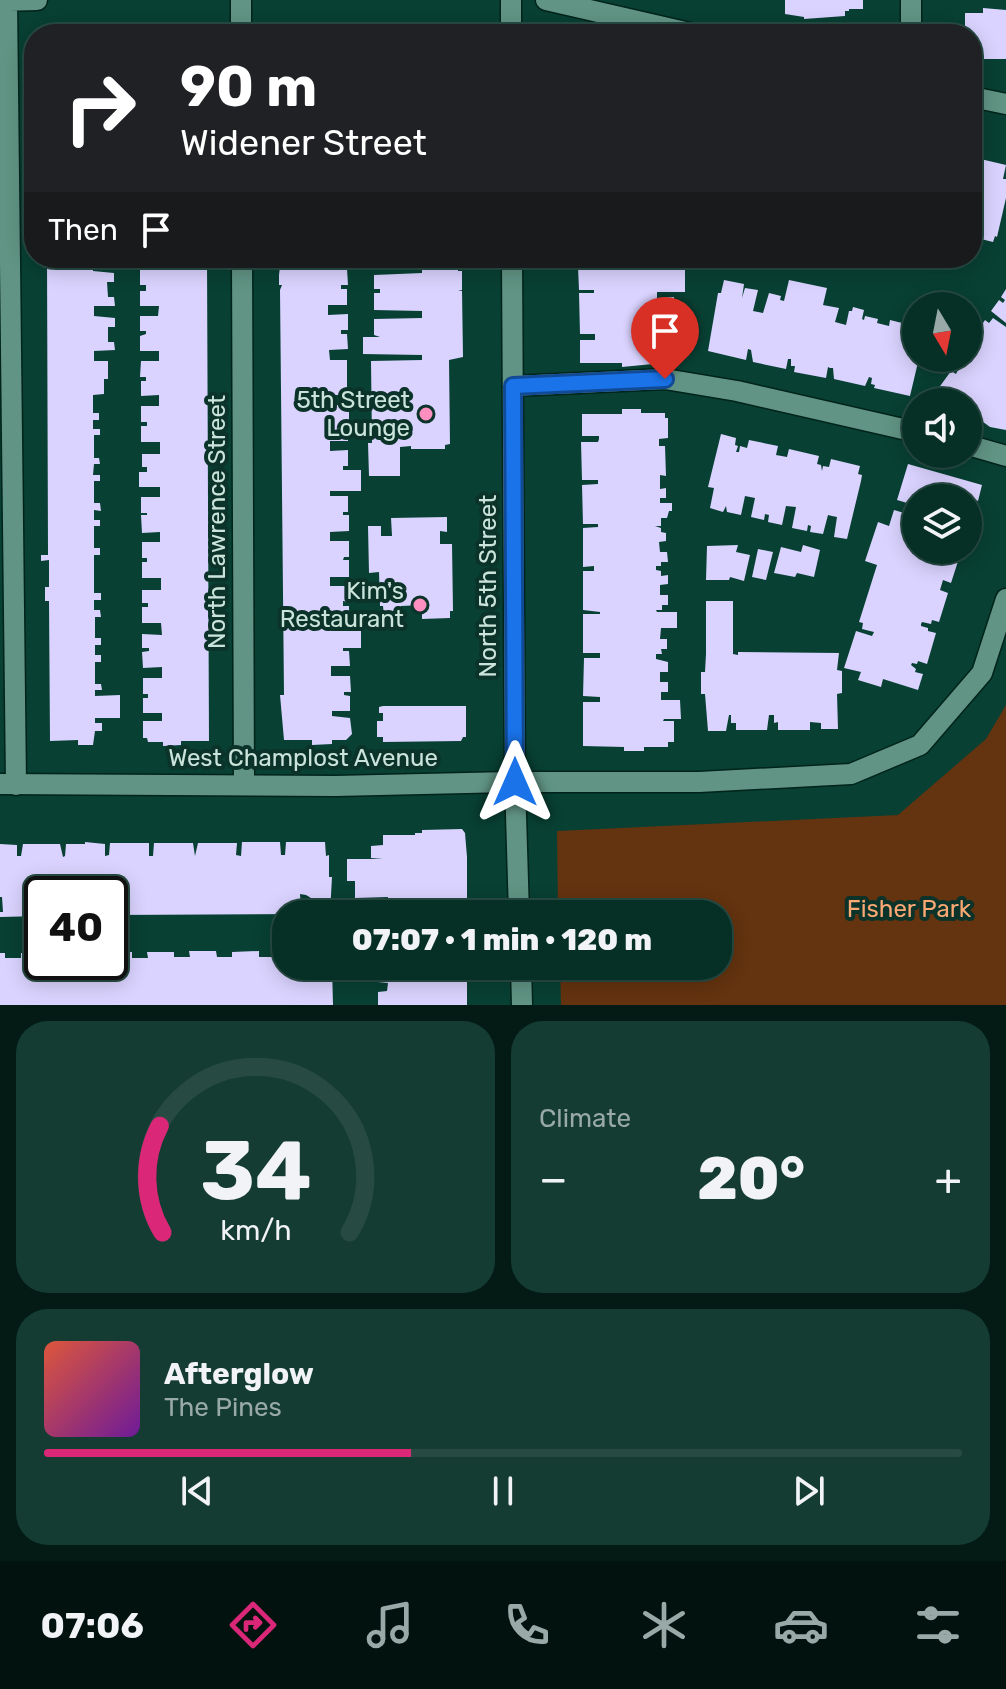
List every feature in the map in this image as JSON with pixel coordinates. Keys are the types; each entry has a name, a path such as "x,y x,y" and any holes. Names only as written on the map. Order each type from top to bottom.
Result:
{"street":[{"path":"0,1 37,0"},
{"path":"241,0 241,24"},
{"path":"511,0 511,24"},
{"path":"546,0 650,24"},
{"path":"911,0 911,24"},
{"path":"7,1 8,784"},
{"path":"982,99 1006,104"},
{"name":"North Lawrence Street","path":"242,268 244,785"},
{"name":"North 5th Street","path":"512,268 519,900"},
{"path":"513,386 665,379 737,391 902,429"},
{"path":"982,449 1006,456"},
{"name":"West Champlost Avenue","path":"8,784 699,782 846,774 920,745 982,673 1006,599"},
{"path":"521,980 522,1005"}],"green space":[{"name":"Fisher Park","path":"1006,705 1006,1005 561,1005 560,980 732,980 732,900 558,900 557,831 898,815 986,739"}],"building":[{"path":"785,0 863,0 863,9 849,9 845,11 845,16 804,19 785,14"},
{"path":"983,8 1006,10 1006,59 983,59 982,24 965,24 965,13 983,13"},
{"path":"982,159 1006,165 1003,179 1006,179 1006,198 997,237 993,242 982,239"},
{"path":"47,268 93,268 93,271 114,273 114,282 107,282 108,297 114,297 115,306 94,306 94,316 115,318 115,327 108,327 108,342 114,342 115,350 94,351 94,361 108,361 104,394 93,395 93,413 99,413 99,420 93,420 93,429 100,429 100,435 94,435 94,458 99,458 100,464 94,464 93,475 100,475 100,481 94,481 94,503 100,503 101,511 94,510 94,520 100,520 100,526 94,526 94,548 100,548 100,555 94,555 94,593 101,593 101,600 94,600 94,610 100,610 101,617 95,617 95,638 101,638 101,645 95,645 95,655 101,655 101,662 95,662 95,684 101,684 102,690 95,690 95,696 120,695 120,718 95,718 95,723 102,723 102,731 95,731 93,745 78,745 78,740 50,741 49,601 45,601 45,587 49,587 49,560 41,561 41,555 48,555"},
{"path":"207,268 209,741 181,741 181,745 163,746 163,742 148,742 147,738 143,738 143,721 162,721 162,713 143,713 143,698 148,698 148,694 143,694 143,678 162,678 162,667 143,668 142,652 149,651 149,648 142,648 142,634 162,635 161,623 142,623 142,607 148,607 148,603 142,603 142,590 161,590 161,578 142,578 142,562 147,562 147,558 142,558 142,542 160,542 160,532 142,533 141,515 147,513 141,513 141,497 160,497 160,487 139,487 139,472 147,472 147,467 142,467 142,454 160,454 160,442 141,442 141,426 147,426 147,422 141,422 141,406 159,406 159,395 141,396 141,381 146,381 146,377 140,377 141,361 159,361 159,351 140,351 140,336 146,331 140,331 140,316 158,316 159,306 140,306 140,291 146,291 146,285 140,285 140,270"},
{"path":"280,268 347,269 348,285 341,285 341,289 347,289 347,305 328,305 328,315 348,314 348,330 341,330 341,334 347,334 348,349 329,350 330,360 347,360 347,395 330,395 330,405 349,405 349,421 342,423 348,425 348,441 330,441 330,451 348,450 348,466 343,466 343,470 361,470 361,491 330,491 330,496 348,496 348,512 343,512 343,515 349,515 349,531 330,532 330,541 349,541 349,557 343,560 349,560 349,577 330,577 330,586 349,586 349,602 343,601 343,606 349,606 349,621 330,621 331,631 361,631 361,648 343,648 343,651 349,651 350,666 331,666 331,676 350,676 351,692 344,692 344,695 350,696 350,711 332,711 332,716 350,718 352,734 346,740 332,740 332,744 312,745 312,740 284,740 280,695 284,695 282,285 279,285"},
{"path":"422,268 458,268 462,271 462,290 458,291 462,291 463,357 449,360 450,444 445,445 445,449 400,447 400,476 369,476 368,443 372,443 371,361 422,360 422,355 363,354 363,337 380,337 374,335 374,319 422,318 422,311 374,310 374,293 380,293 380,289 374,289 374,275 422,273"},
{"path":"578,268 685,268 685,292 657,292 657,298 674,297 674,314 664,314 664,329 658,332 658,337 667,337 667,358 663,358 663,363 622,367 622,363 580,363 580,340 595,340 595,334 580,334 579,293 594,293 594,290 579,290"},
{"path":"724,280 744,284 742,298 745,288 758,290 753,311 763,313 769,293 781,296 780,300 784,301 789,280 827,288 823,305 839,308 835,322 846,325 853,307 864,310 864,320 865,316 889,326 890,320 902,323 902,372 916,372 912,388 902,388 902,394 874,388 869,377 865,386 834,379 833,368 828,367 826,378 794,372 791,359 788,359 786,369 753,362 751,350 748,349 746,360 708,351 718,293 721,293"},
{"path":"1006,289 1006,323 991,311 999,300 1003,303 1005,300 1001,297"},
{"path":"993,318 1006,327 1006,430 990,427 982,421 982,388 939,388 950,372 982,372 982,324 985,320 989,323"},
{"path":"622,409 665,413 665,418 668,418 668,438 659,439 659,446 665,446 666,476 660,475 660,489 666,488 666,498 660,498 660,503 672,503 672,511 669,511 667,518 661,518 661,526 655,526 666,533 666,541 659,542 660,552 667,552 668,562 661,562 656,570 661,571 661,576 668,575 668,584 660,585 660,595 668,595 668,605 656,610 677,612 677,628 661,628 660,639 667,639 667,649 661,649 662,654 656,654 656,659 668,662 668,672 660,672 660,682 668,682 668,692 661,692 661,700 680,700 681,719 663,721 674,721 674,742 668,742 668,747 644,747 644,751 583,746 583,702 600,702 600,697 583,696 584,658 600,658 600,653 583,653 583,614 600,612 583,610 583,571 594,571 594,566 583,567 583,528 598,527 598,524 583,524 582,485 598,484 598,480 582,480 581,442 598,442 599,436 582,436 582,414 622,414"},
{"path":"721,434 736,438 736,452 739,452 740,446 747,448 749,440 778,446 776,455 787,457 789,449 819,456 817,464 821,465 822,471 823,466 829,467 831,459 860,466 858,474 862,475 861,481 847,539 834,537 837,517 828,515 823,534 810,532 811,526 808,525 807,531 792,528 796,507 786,506 782,525 768,522 769,515 765,514 764,520 751,517 755,498 745,496 741,515 727,512 726,506 723,512 710,508 714,488 708,487"},
{"path":"907,468 922,468 978,484 902,484 902,501 897,500"},
{"path":"894,510 902,512 902,564 957,564 951,583 943,580 940,590 948,593 939,622 932,620 931,624 921,624 928,631 936,633 927,664 918,661 911,665 915,672 923,674 918,690 883,679 881,687 858,680 861,672 844,668 856,631 872,636 874,632 862,629 863,623 859,622 877,565 865,561 878,522 889,526"},
{"path":"447,517 447,532 440,531 440,544 452,544 453,611 450,611 450,618 422,619 422,605 401,606 401,615 384,616 383,606 380,606 379,572 369,573 368,526 381,526 381,536 392,536 391,518"},
{"path":"738,545 736,552 750,555 744,581 730,577 729,580 706,580 707,546"},
{"path":"803,545 820,550 814,577 774,573 781,547 801,552"},
{"path":"758,549 773,552 766,580 752,577"},
{"path":"706,601 733,601 733,654 839,653 837,670 842,671 842,693 837,694 838,729 821,729 821,723 810,722 810,730 778,730 774,715 769,715 767,730 736,730 736,723 731,723 729,715 726,731 708,731 705,694 701,694 701,672 705,672 706,654"},
{"path":"466,706 466,737 461,741 383,742 383,737 377,737 377,721 383,721 379,707"},
{"path":"462,829 465,833 467,900 355,898 355,881 347,881 347,859 383,859 371,858 371,846 383,845 383,835 415,835 422,833 422,830"},
{"path":"242,842 280,842 281,855 285,855 286,842 325,842 326,856 329,855 329,877 332,877 331,900 311,900 300,894 300,900 272,900 272,914 128,915 128,876 24,876 24,916 0,917 0,912 3,912 0,844 17,845 17,856 21,856 23,844 60,844 63,857 66,844 105,844 105,856 109,855 110,843 149,843 149,856 153,856 154,843 193,843 195,856 198,843 237,843 236,855 241,856"},
{"path":"189,951 216,951 217,957 232,957 232,952 259,951 259,957 272,957 272,980 332,980 333,1005 0,1005 0,953 5,953 5,958 21,958 21,953 24,953 24,980 128,980 128,952 132,952 132,958 148,958 147,952 174,952 174,957 190,957"},
{"path":"467,980 467,1005 378,1005 378,992 387,991 388,983 378,982"}],"place":[{"name":"5th Street Lounge","path":"426,414"},
{"name":"Kim's Restaurant","path":"420,605"}],"route":[{"path":"515,782 513,386 665,379"}]}
